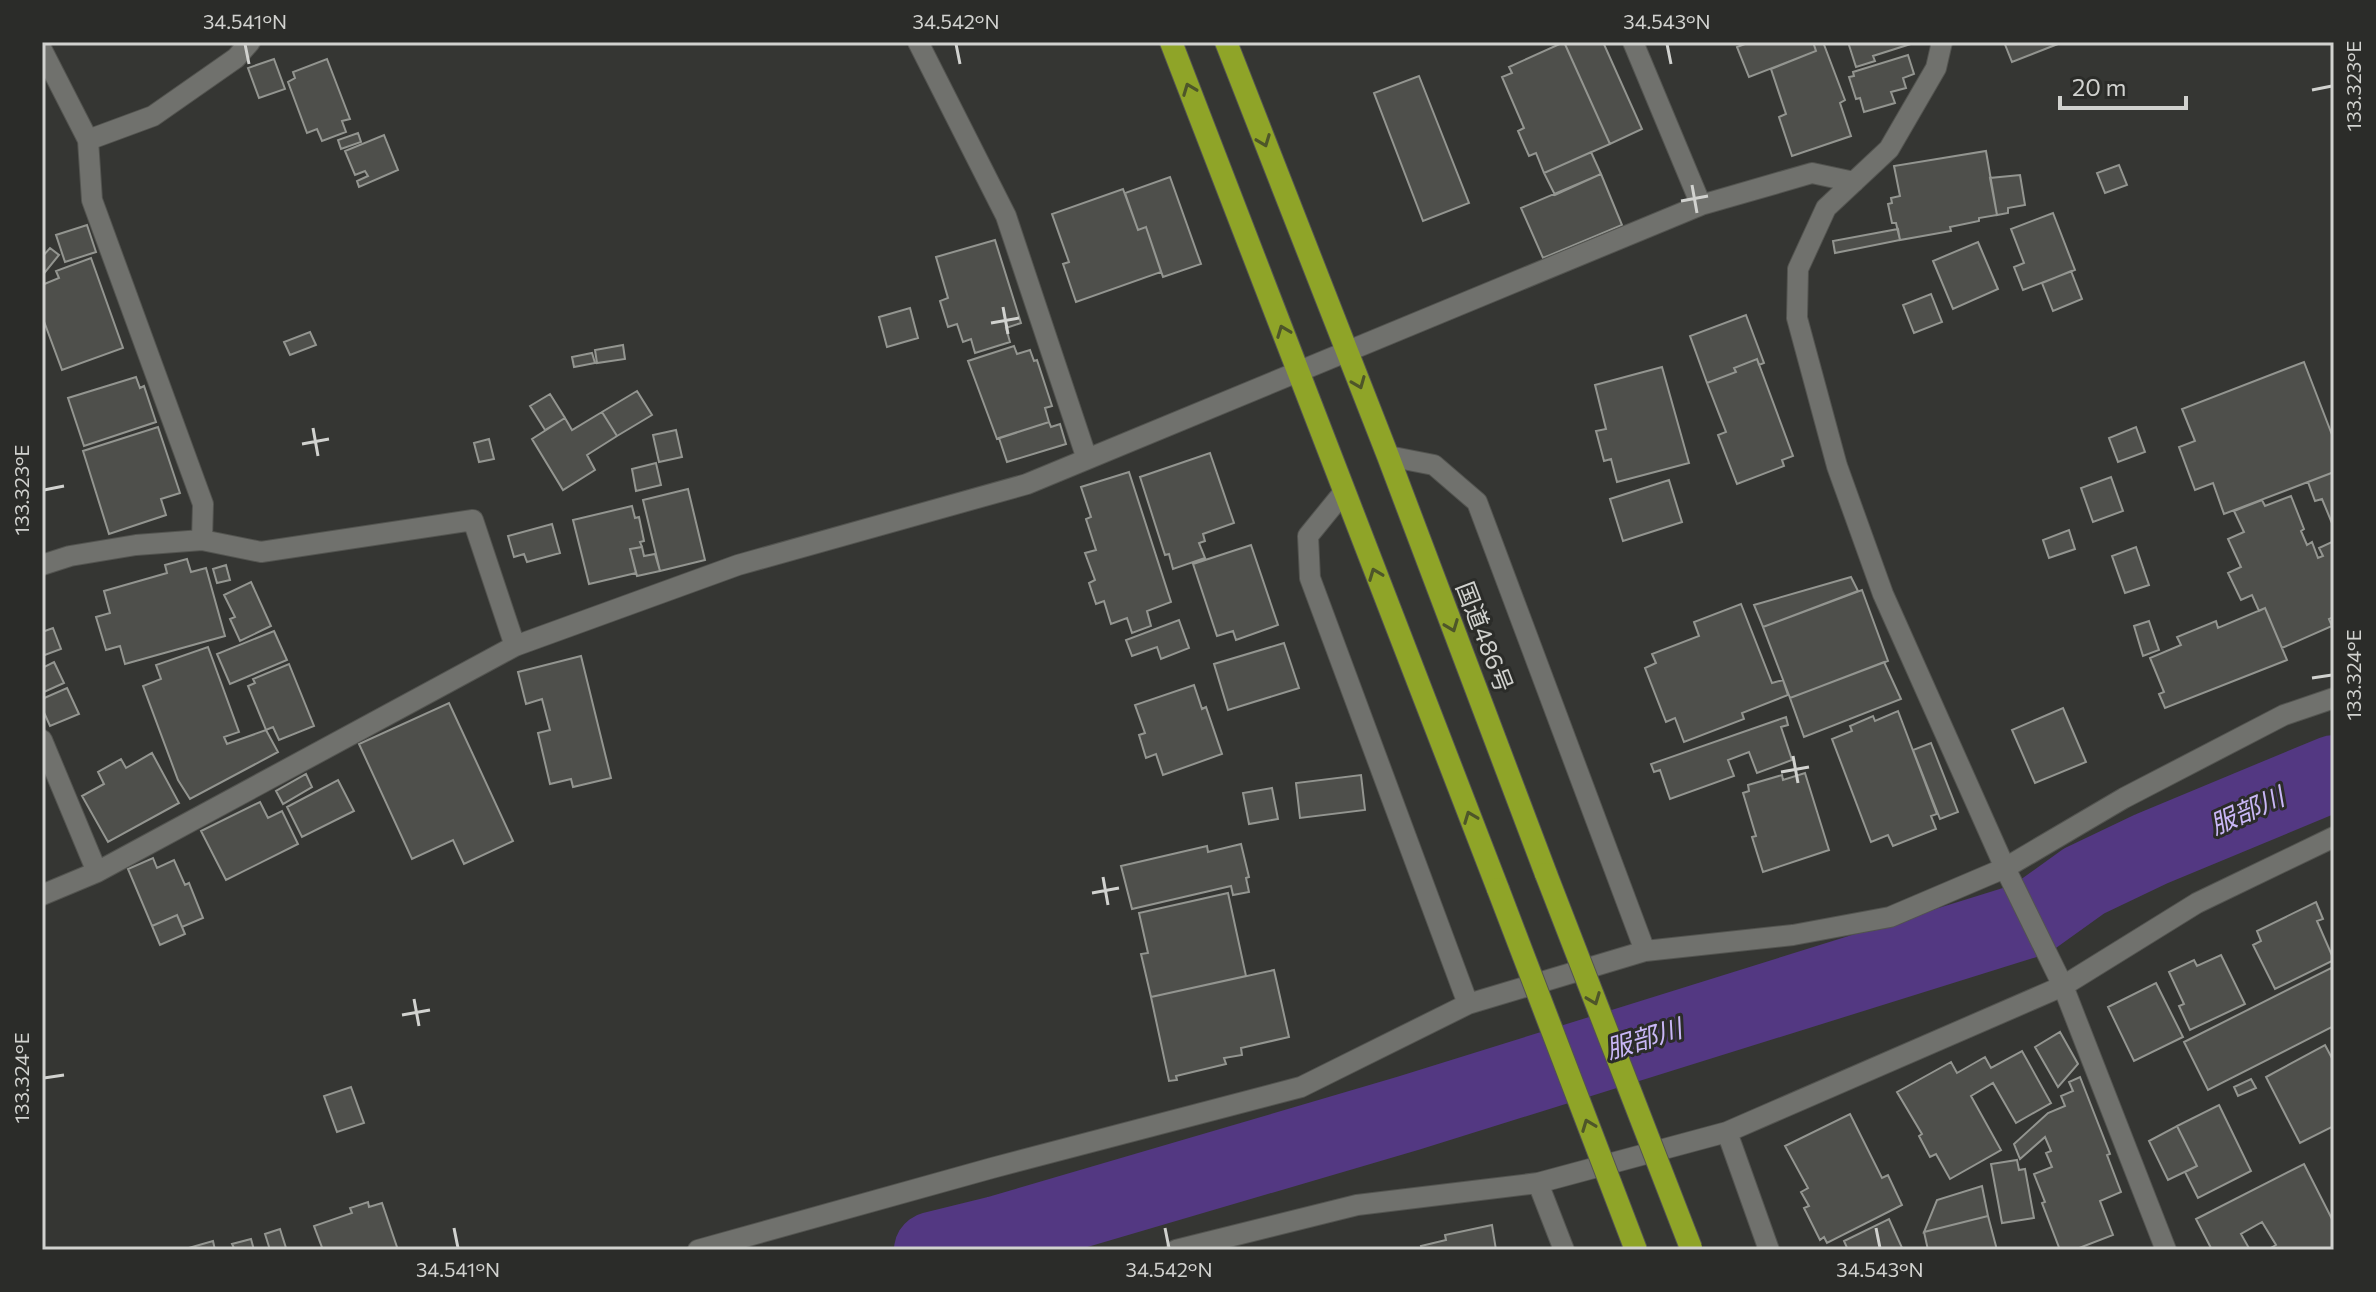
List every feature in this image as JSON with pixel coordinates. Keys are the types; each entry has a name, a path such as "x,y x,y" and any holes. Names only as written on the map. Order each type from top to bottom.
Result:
{"highway":[{"path":"1171,42 1636,1250"},
{"name":"国道486号","path":"1226,42 1692,1249"}],"street":[{"path":"88,140 153,116 236,58 250,42"},
{"path":"918,42 1006,216 1087,459"},
{"path":"1633,42 1701,205"},
{"path":"1942,42 1936,68 1889,149 1826,208 1798,269 1797,318 1837,466 1883,594 2005,868 2063,986 2166,1250"},
{"path":"42,50 88,140 92,200 203,504 202,540"},
{"path":"42,895 97,872 515,646 738,565 1027,484 1701,205 1812,173 1854,182"},
{"path":"1388,456 1434,465 1477,502 1645,951"},
{"path":"1343,493 1308,536 1310,578 1468,1004"},
{"path":"42,565 70,556 123,547 202,540 261,552 473,520 515,646"},
{"path":"698,1250 1301,1087 1468,1004 1645,951 1793,935 1890,917 2005,868 2124,798 2284,715 2334,698"},
{"path":"42,740 97,872"},
{"path":"1176,1250 1357,1205 1538,1183 1727,1132 2063,986 2197,903 2334,837"},
{"path":"1727,1132 1769,1250"},
{"path":"1538,1183 1564,1250"}],"building":[{"path":"1564,42 1603,42 1642,129 1610,144"},
{"path":"1564,42 1610,144 1544,173 1536,153 1529,156 1518,131 1524,128 1502,77 1512,73 1509,67"},
{"path":"1750,42 1813,42 1816,51 1749,77 1737,47"},
{"path":"1813,42 1823,42 1845,100 1840,103 1851,136 1792,156 1779,117 1786,114 1771,69 1816,51"},
{"path":"1848,42 1917,42 1873,56 1875,61 1856,67"},
{"path":"2004,42 2063,42 2012,62"},
{"path":"1908,55 1914,74 1903,78 1906,88 1891,92 1895,103 1864,112 1849,77 1854,76 1853,72"},
{"path":"274,59 285,89 259,98 248,68"},
{"path":"327,59 350,119 342,121 346,132 322,141 317,129 307,133 288,82 295,78 293,72"},
{"path":"1419,76 1469,203 1423,221 1374,93"},
{"path":"358,133 361,142 341,149 338,140"},
{"path":"384,135 398,170 359,187 357,181 368,176 365,171 355,175 345,151"},
{"path":"1986,151 1997,215 1950,227 1951,231 1900,240 1888,204 1892,203 1891,198 1900,196 1894,166"},
{"path":"1591,152 1601,174 1555,195 1544,173"},
{"path":"2119,165 2127,185 2105,193 2097,173"},
{"path":"1601,174 1622,225 1543,258 1521,208"},
{"path":"2020,175 2025,205 2008,208 2008,213 1997,215 1990,178"},
{"path":"1170,177 1201,264 1163,277 1146,227 1138,230 1125,193"},
{"path":"1123,189 1138,230 1146,227 1161,272 1076,302 1063,264 1069,262 1052,214"},
{"path":"2053,213 2075,270 2023,290 2014,267 2024,263 2011,229"},
{"path":"87,225 96,252 65,262 56,235"},
{"path":"1898,229 1900,240 1835,253 1833,241"},
{"path":"995,240 1021,323 1006,328 1010,342 975,353 971,339 963,342 957,324 948,327 940,301 948,298 936,257"},
{"path":"1978,242 1998,289 1953,309 1933,261"},
{"path":"50,248 59,255 42,276 42,257"},
{"path":"91,258 123,348 62,370 42,316 42,285 59,278 56,271"},
{"path":"2071,271 2082,299 2053,311 2042,283"},
{"path":"1931,294 1942,322 1914,333 1903,305"},
{"path":"910,308 918,338 887,347 879,317"},
{"path":"1746,315 1764,363 1759,365 1757,359 1734,368 1736,372 1707,383 1690,336"},
{"path":"310,332 316,345 290,355 284,342"},
{"path":"623,345 625,359 597,363 595,350"},
{"path":"1014,346 1017,354 1030,350 1034,361 1037,360 1052,406 1045,408 1049,422 997,439 968,361"},
{"path":"592,353 595,363 574,367 572,357"},
{"path":"1757,359 1793,456 1782,460 1784,466 1737,484 1718,435 1726,432 1707,383 1736,372 1734,368"},
{"path":"2304,362 2334,440 2334,472 2224,514 2213,483 2195,490 2179,447 2195,441 2182,409"},
{"path":"1662,367 1689,463 1617,482 1611,459 1604,461 1596,431 1606,429 1595,385"},
{"path":"136,377 140,388 144,386 156,422 84,446 68,398"},
{"path":"637,391 652,415 617,436 602,412"},
{"path":"550,394 565,418 545,430 530,406"},
{"path":"602,412 617,436 587,455 595,470 563,490 532,439 565,418 572,430"},
{"path":"1049,422 1051,427 1060,424 1066,444 1007,462 999,438"},
{"path":"158,427 180,493 161,499 166,515 109,534 83,451"},
{"path":"2136,427 2145,452 2118,462 2109,438"},
{"path":"676,430 682,457 659,462 653,435"},
{"path":"489,439 494,459 479,462 474,443"},
{"path":"1210,453 1234,523 1203,534 1205,541 1199,543 1205,558 1173,569 1169,554 1165,555 1140,477"},
{"path":"656,463 661,485 636,491 632,469"},
{"path":"1129,472 1171,602 1147,611 1151,626 1132,633 1127,618 1111,624 1104,601 1096,604 1089,583 1095,580 1085,553 1096,550 1086,519 1091,517 1081,487"},
{"path":"2334,472 2334,528 2322,499 2315,501 2308,482"},
{"path":"2111,477 2123,511 2093,522 2081,488"},
{"path":"1669,480 1682,522 1623,541 1610,499"},
{"path":"688,489 705,560 660,571 643,500"},
{"path":"2291,496 2307,545 2312,542 2318,558 2323,556 2319,548 2334,541 2334,617 2329,619 2332,626 2282,648 2265,608 2259,611 2252,595 2241,600 2228,573 2241,567 2228,539 2244,532 2234,511 2262,500 2265,506"},
{"path":"632,506 635,518 639,517 644,541 640,542 642,547 630,549 636,573 589,584 573,520"},
{"path":"552,524 560,553 527,562 524,554 514,557 508,536"},
{"path":"2069,530 2075,549 2049,558 2043,540"},
{"path":"1251,545 1278,625 1236,640 1233,631 1217,636 1193,564"},
{"path":"642,547 644,556 655,554 660,571 637,576 630,549"},
{"path":"2136,547 2149,585 2125,593 2112,556"},
{"path":"187,559 191,572 206,568 225,636 125,664 120,646 106,650 96,617 110,613 104,591 167,573 165,565"},
{"path":"226,565 230,580 217,583 213,569"},
{"path":"1851,577 1858,591 1763,627 1754,605"},
{"path":"251,582 271,626 240,641 230,619 235,617 224,595"},
{"path":"1862,590 1888,661 1790,698 1763,627"},
{"path":"1741,604 1772,683 1783,680 1788,695 1742,713 1744,719 1684,742 1675,718 1666,722 1645,668 1656,663 1652,654 1699,636 1694,622"},
{"path":"2265,608 2287,660 2165,708 2159,694 2164,692 2150,658 2181,645 2177,637 2216,621 2218,628"},
{"path":"1179,620 1189,648 1161,659 1157,647 1132,656 1126,640"},
{"path":"2149,621 2159,650 2143,656 2134,626"},
{"path":"53,628 61,649 42,656 42,632"},
{"path":"274,631 287,660 230,684 217,654"},
{"path":"1284,643 1299,688 1228,710 1214,664"},
{"path":"208,647 239,732 224,737 227,744 266,730 278,752 190,799 178,780 143,686 161,679 156,665"},
{"path":"581,656 611,778 573,787 571,779 550,784 538,733 550,730 542,699 526,704 518,672"},
{"path":"54,662 64,683 44,692 42,668"},
{"path":"1884,662 1901,699 1804,737 1790,698"},
{"path":"289,664 314,726 279,740 273,727 266,730 248,686 255,683 253,679"},
{"path":"1194,685 1202,709 1206,707 1222,754 1163,775 1156,754 1146,758 1139,735 1145,733 1135,705"},
{"path":"67,688 79,714 50,726 42,708 42,699"},
{"path":"449,703 513,841 464,864 453,840 412,859 359,744"},
{"path":"2063,708 2086,762 2035,783 2012,730"},
{"path":"1898,711 1937,814 1931,816 1936,829 1893,846 1888,835 1871,842 1832,739 1852,731 1850,726 1873,716 1875,721"},
{"path":"1786,717 1788,725 1781,727 1792,760 1757,773 1749,752 1728,760 1734,776 1670,799 1660,770 1654,772 1651,764"},
{"path":"1931,743 1958,812 1940,819 1913,750"},
{"path":"152,753 179,803 108,842 82,796 104,784 98,772 121,759 126,768"},
{"path":"1805,773 1829,850 1763,872 1743,793 1749,791 1748,785 1782,775 1783,780"},
{"path":"306,774 312,787 283,804 276,791"},
{"path":"1361,775 1365,810 1300,818 1296,783"},
{"path":"338,780 354,811 302,837 287,807"},
{"path":"1272,788 1278,819 1249,824 1243,793"},
{"path":"260,802 268,818 282,811 298,844 226,880 201,831"},
{"path":"1241,844 1249,877 1246,878 1249,892 1233,895 1231,886 1132,909 1121,866 1207,846 1208,852"},
{"path":"153,858 157,868 174,860 185,885 189,883 203,918 182,927 177,915 152,926 128,869"},
{"path":"1228,893 1246,976 1151,997 1141,954 1148,953 1139,913"},
{"path":"2316,902 2323,919 2317,921 2334,960 2275,989 2253,945 2261,941 2257,931"},
{"path":"177,915 185,934 160,945 152,926"},
{"path":"2221,955 2245,1004 2190,1030 2179,1006 2184,1004 2169,972 2194,960 2197,966"},
{"path":"2331,968 2334,975 2334,1026 2208,1090 2184,1042"},
{"path":"1274,970 1289,1037 1241,1048 1242,1055 1224,1058 1226,1064 1176,1076 1177,1080 1169,1081 1151,997"},
{"path":"2156,983 2183,1037 2134,1061 2108,1007"},
{"path":"2060,1032 2078,1064 2058,1087 2035,1047"},
{"path":"2325,1045 2334,1062 2334,1126 2300,1143 2266,1077"},
{"path":"2022,1051 2051,1103 2016,1123 1993,1083 1971,1096 2001,1150 1950,1179 1936,1154 1930,1157 1919,1136 1922,1134 1897,1092 1951,1062 1957,1073 1985,1057 1991,1068"},
{"path":"2080,1077 2121,1192 2100,1201 2113,1235 2074,1250 2060,1250 2034,1174 2052,1167 2046,1153 2051,1151 2045,1137 2020,1159 2014,1144 2048,1113 2065,1106 2061,1096 2073,1091 2069,1082"},
{"path":"2251,1079 2256,1088 2238,1096 2234,1087"},
{"path":"351,1087 364,1123 337,1132 324,1096"},
{"path":"2219,1105 2251,1171 2198,1198 2185,1172 2197,1166 2177,1126"},
{"path":"1850,1114 1882,1178 1888,1175 1902,1205 1827,1243 1824,1237 1820,1240 1804,1208 1809,1206 1801,1192 1808,1188 1785,1146"},
{"path":"2177,1126 2197,1166 2168,1180 2149,1141"},
{"path":"2017,1160 2019,1170 2025,1169 2034,1218 2002,1223 1991,1164"},
{"path":"2304,1164 2334,1223 2334,1250 2267,1250 2276,1245 2262,1222 2241,1234 2250,1250 2212,1250 2196,1219"},
{"path":"1982,1186 1988,1216 1924,1232 1937,1200"},
{"path":"368,1202 369,1207 382,1203 398,1250 323,1250 314,1226 352,1213 350,1208"},
{"path":"1988,1216 1997,1250 1928,1250 1924,1232"},
{"path":"1889,1219 1903,1250 1848,1250 1844,1241"},
{"path":"1492,1225 1496,1250 1422,1250 1421,1246 1446,1240 1445,1235"},
{"path":"280,1229 286,1248 270,1250 265,1234"},
{"path":"251,1239 254,1250 235,1250 232,1244"},
{"path":"213,1241 215,1250 185,1250 185,1249"}],"waterway":[{"name":"服部川","path":"932,1250 997,1234 1409,1113 2031,919 2084,881 2151,849 2334,773"}]}
